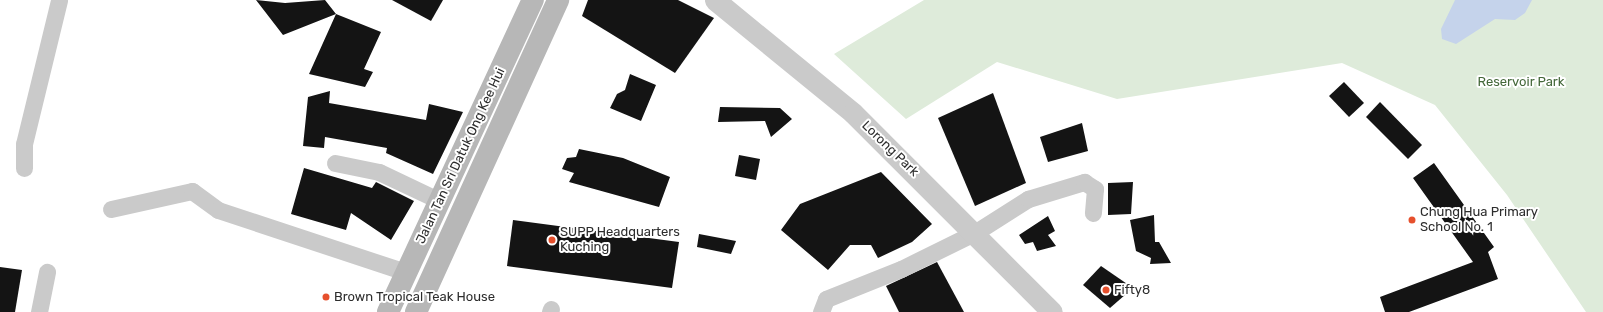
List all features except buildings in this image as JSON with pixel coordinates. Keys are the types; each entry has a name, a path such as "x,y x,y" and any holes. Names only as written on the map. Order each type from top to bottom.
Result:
{"main road":[{"name":"Jalan Tan Sri Datuk Ong Kee Hui","path":"388,312 533,0"},
{"name":"Jalan Tan Sri Datuk Ong Kee Hui","path":"416,312 558,0"}],"street":[{"path":"24,168 24,144 59,0"},
{"name":"Lorong Park","path":"715,0 853,113 976,232 1052,312"},
{"path":"335,163 379,172 440,201"},
{"path":"821,312 826,299 901,269 976,232 1028,199 1084,182 1095,190 1093,213"},
{"path":"111,209 192,191 218,210 406,272"},
{"path":"39,312 47,272"}],"green space":[{"name":"Reservoir Park","path":"924,0 1603,0 1603,312 1586,312 1507,195 1435,105 1342,63 1117,99 997,62 906,119 834,54"}],"water":[{"path":"1455,0 1532,0 1525,13 1515,20 1495,19 1456,44 1442,39 1441,29"}],"place":[{"name":"Chung Hua Primary School No. 1","path":"1412,220"},
{"name":"SUPP Headquarters Kuching","path":"552,240"},
{"name":"Fifty8","path":"1106,290"},
{"name":"Brown Tropical Teak House","path":"326,297"}]}
